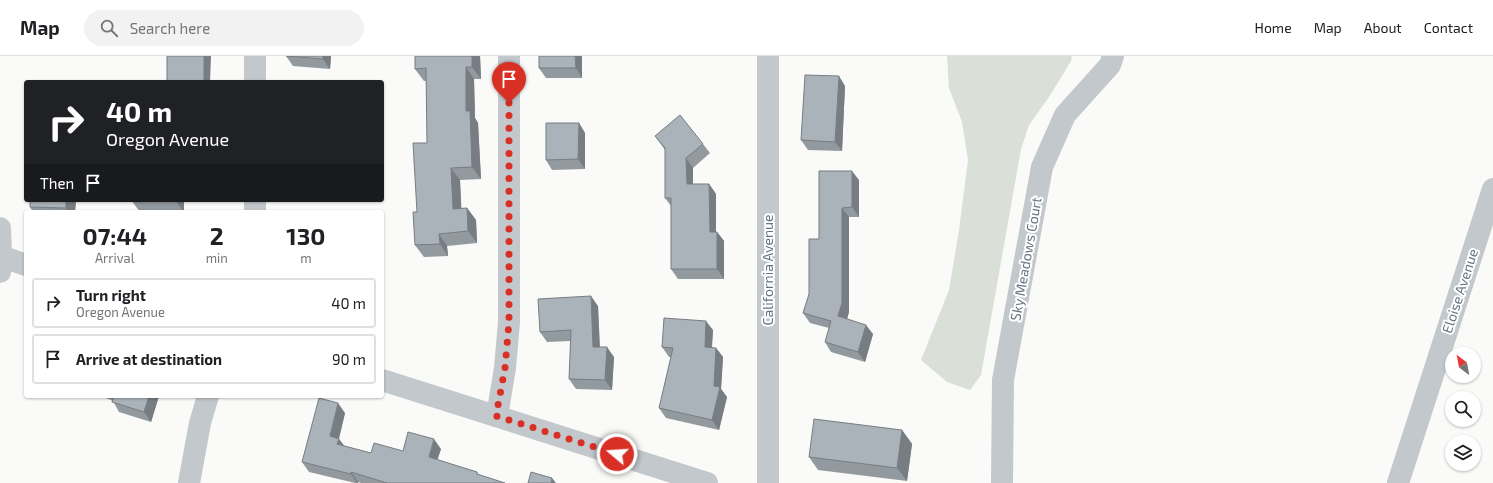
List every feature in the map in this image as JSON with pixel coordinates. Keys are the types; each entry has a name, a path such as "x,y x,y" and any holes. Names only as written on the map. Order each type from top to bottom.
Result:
{"street":[{"path":"255,56 255,80"},
{"path":"496,416 505,368 509,322 509,56"},
{"name":"California Avenue","path":"768,56 768,483"},
{"name":"Sky Meadows Court","path":"1002,483 1003,380 1042,168 1065,116 1110,65 1113,56"},
{"name":"Eloise Avenue","path":"1398,483 1493,189"},
{"path":"0,228 0,262 24,265"},
{"path":"384,381 707,483"},
{"path":"189,483 200,423 207,398"}],"shaded area":[{"path":"947,56 1072,56 1071,61 1049,97 1029,125 1021,149 981,375 970,390 947,382 921,360 949,290 959,230 968,160 962,122 949,88"}],"building":[{"path":"167,56 204,56 204,80 167,80"},
{"path":"286,56 323,56 323,59"},
{"path":"415,56 472,56 472,67 466,67 466,111 470,111 472,167 451,168 453,209 467,208 468,231 439,234 440,244 415,245 413,212 417,212 413,143 427,143 426,68 415,69"},
{"path":"539,56 575,56 576,68 539,68"},
{"path":"805,75 839,76 835,142 801,140"},
{"path":"680,115 703,144 686,158 687,184 709,184 710,232 717,232 717,269 671,269 671,198 665,198 665,148 655,136"},
{"path":"546,123 579,123 578,159 546,160"},
{"path":"819,171 852,171 852,207 842,208 842,303 838,316 866,325 858,352 825,342 831,321 803,313 809,294 809,239 819,239"},
{"path":"30,202 66,202 66,208 30,207"},
{"path":"591,296 593,347 607,347 605,380 569,379 571,330 540,332 538,299"},
{"path":"664,318 706,321 705,347 716,348 714,386 720,387 712,420 659,408 673,348 662,347"},
{"path":"113,398 148,398 144,412 112,402"},
{"path":"319,398 338,403 330,436 339,439 337,444 371,453 374,443 403,451 408,432 434,439 429,457 477,472 477,474 505,483 387,483 351,472 351,474 302,462"},
{"path":"814,419 902,430 897,468 809,457"},
{"path":"531,472 552,478 551,483 528,483"}],"route":[{"path":"509,103 509,322 505,368 496,416 617,454"}]}
